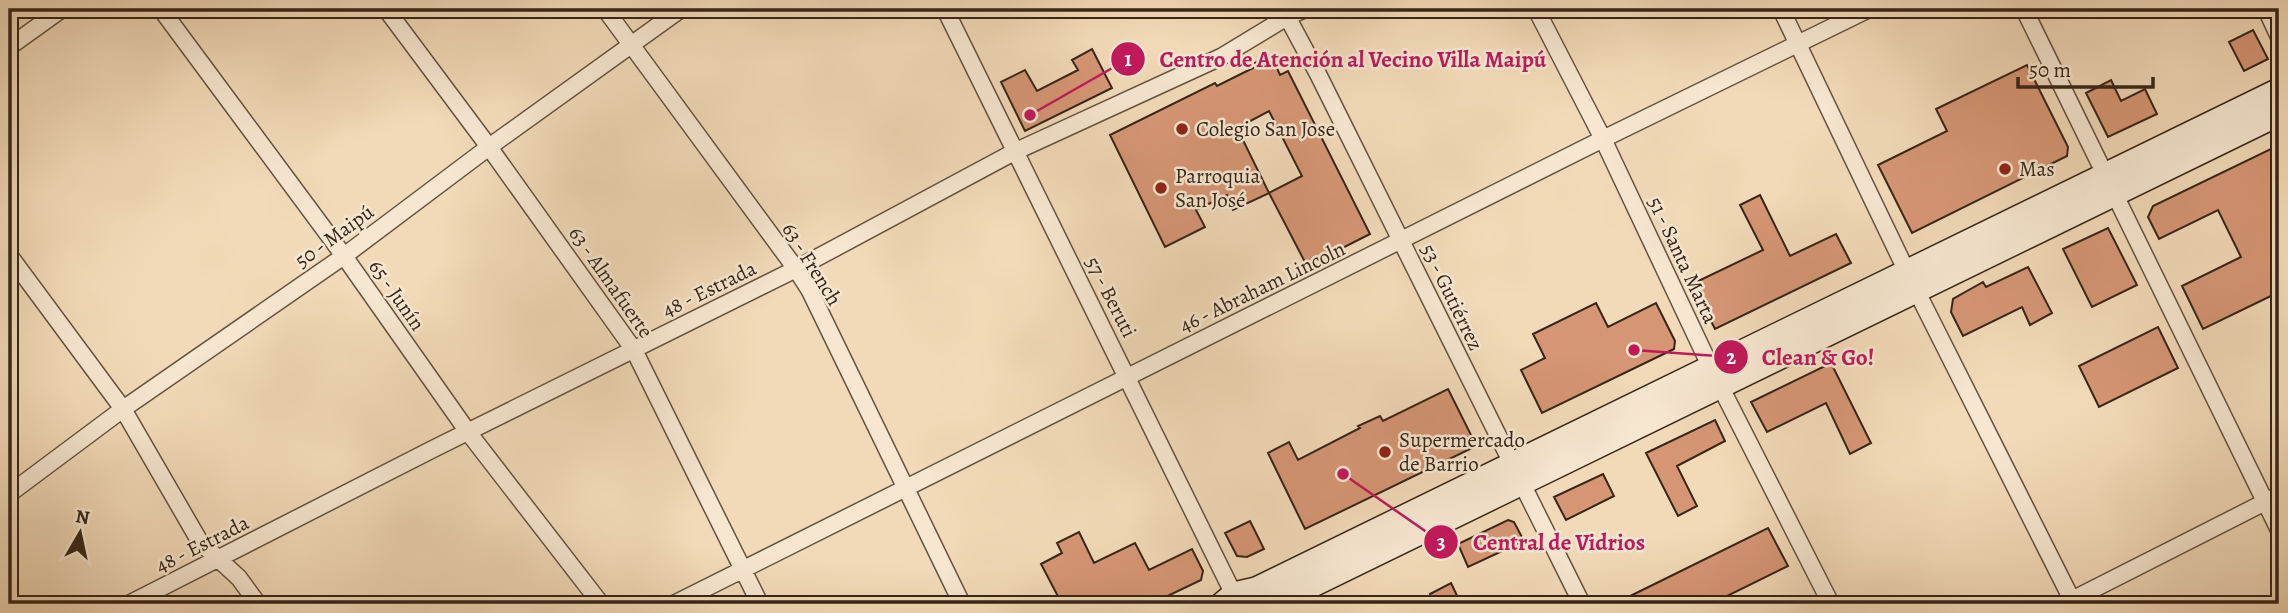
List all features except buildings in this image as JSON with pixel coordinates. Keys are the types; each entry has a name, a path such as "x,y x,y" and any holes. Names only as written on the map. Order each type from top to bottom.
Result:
{"main road":[{"path":"1232,601 1517,474 1716,377 2111,184 2279,90"},
{"path":"2111,184 2279,114"},
{"path":"1274,604 1517,474"}],"street":[{"path":"9,47 62,9"},
{"name":"65 - Junín","path":"160,9 344,256 468,432 601,604"},
{"name":"63 - Almafuerte","path":"386,9 489,147 634,350 760,604"},
{"name":"63 - French","path":"605,9 810,291 962,604"},
{"name":"50 - Maipú","path":"9,494 123,410 344,256 489,147 681,9"},
{"name":"57 - Beruti","path":"944,9 1128,376 1232,601"},
{"name":"48 - Estrada","path":"129,604 796,269 1014,152 1221,57 1285,13 1305,9"},
{"name":"51 - Santa Marta","path":"1536,9 1603,139 1716,377 1831,604"},
{"path":"1781,9 2070,603 2272,499"},
{"name":"46 - Abraham Lincoln","path":"674,604 1402,242 1603,139 1869,9"},
{"path":"2024,9 2272,499 2279,530"},
{"path":"2266,9 2279,37"},
{"name":"53 - Gutiérrez","path":"1285,13 1582,604"},
{"path":"9,255 123,410 200,542 239,578 258,604"}],"place":[{"name":"Centro de Atención al Vecino Villa Maipú","path":"1030,115"},
{"name":"Colegio San Jose","path":"1182,129"},
{"name":"Mas","path":"2005,169"},
{"name":"Parroquia San José","path":"1161,188"},
{"name":"Clean & Go!","path":"1634,350"},
{"name":"Supermercado de Barrio","path":"1385,452"},
{"name":"Central de Vidrios","path":"1343,474"}]}
